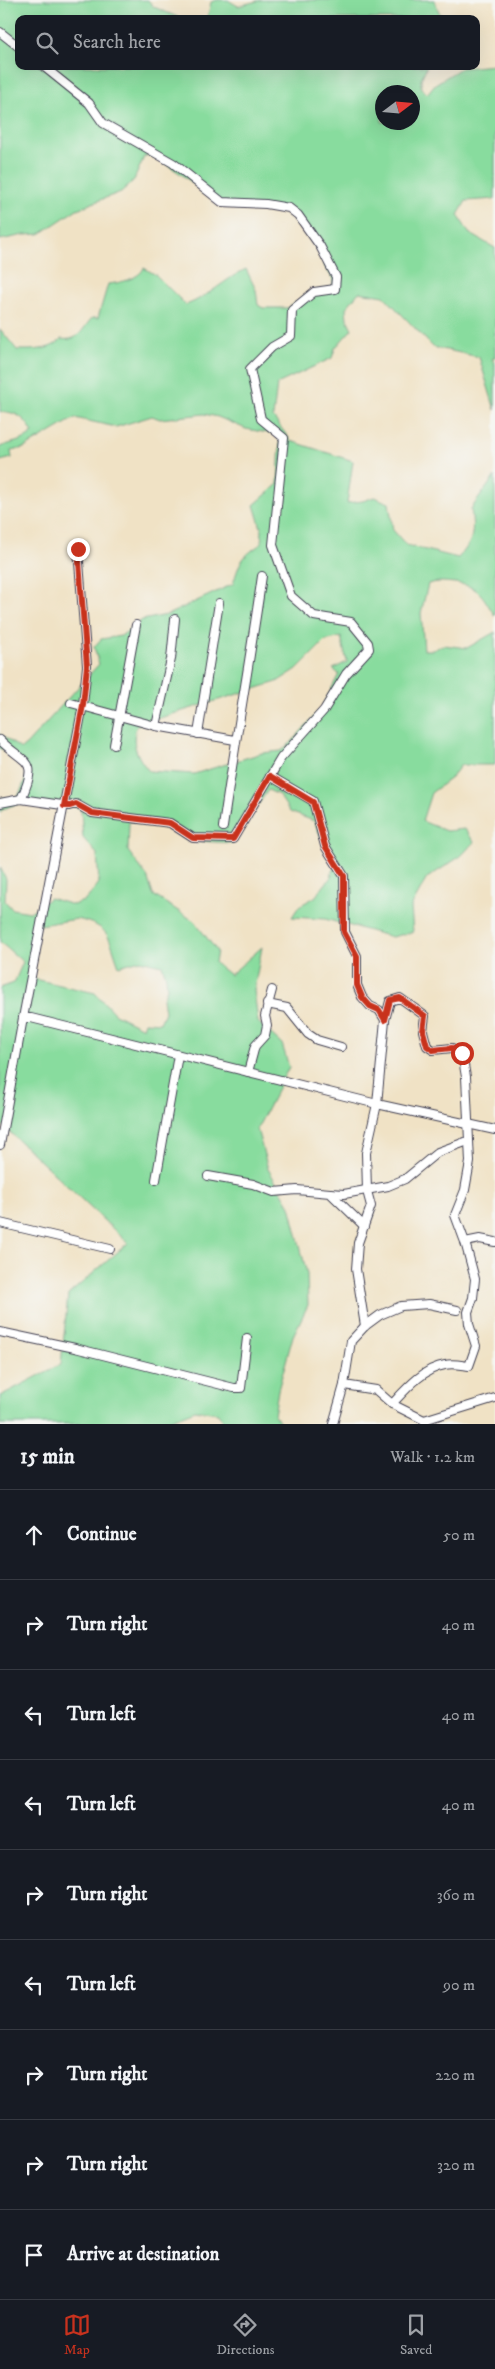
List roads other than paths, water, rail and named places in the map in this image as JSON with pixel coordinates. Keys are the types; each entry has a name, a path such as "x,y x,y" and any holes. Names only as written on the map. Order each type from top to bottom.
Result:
{"street":[{"path":"0,32 15,44"},
{"path":"0,803 21,799 64,806 76,804 92,813 170,823 193,838 233,839 281,758 324,710 346,674 369,649 368,643 351,622 314,616 291,596 273,545 284,438 261,419 250,369 272,347 291,336 292,310 314,292 335,289 336,278 320,246 298,215 289,208 266,204 222,202 173,163 103,123 89,103 48,70"},
{"path":"0,1145 83,705 87,666 78,549"},
{"path":"223,827 262,576"},
{"path":"198,734 219,603"},
{"path":"156,726 171,658 175,620"},
{"path":"114,745 136,625"},
{"path":"71,703 156,726 235,740"},
{"path":"0,740 25,759 28,765 31,779 21,799"},
{"path":"270,776 313,802 325,846 344,876 344,932 357,956 357,985 362,997 370,1006 379,1010 385,1020"},
{"path":"248,1072 255,1046 265,1035 267,1004 272,990"},
{"path":"365,1326 356,1269 358,1242 371,1206 367,1191 366,1153 377,1104 385,1020 390,1000 400,998 425,1016 423,1031 427,1046 433,1050 452,1048 462,1053 466,1077 470,1162 465,1190 455,1215 475,1279 473,1298 468,1312 469,1324 476,1346 469,1366 445,1365 432,1370 415,1381 392,1404"},
{"path":"267,1004 287,1008 313,1037 341,1048"},
{"path":"24,1018 31,1018 377,1104 495,1130"},
{"path":"156,1180 178,1054"},
{"path":"208,1176 253,1184 274,1192 297,1190 344,1194 367,1191 388,1186 405,1179 438,1152 468,1141"},
{"path":"330,1193 364,1226"},
{"path":"0,1223 110,1249"},
{"path":"465,1242 480,1239 495,1242"},
{"path":"333,1424 344,1385 351,1341 365,1326 380,1315 401,1306 429,1304 457,1310"},
{"path":"0,1332 75,1348 234,1388 241,1388 247,1338"},
{"path":"344,1385 376,1390 392,1404 424,1422 495,1398"}]}
